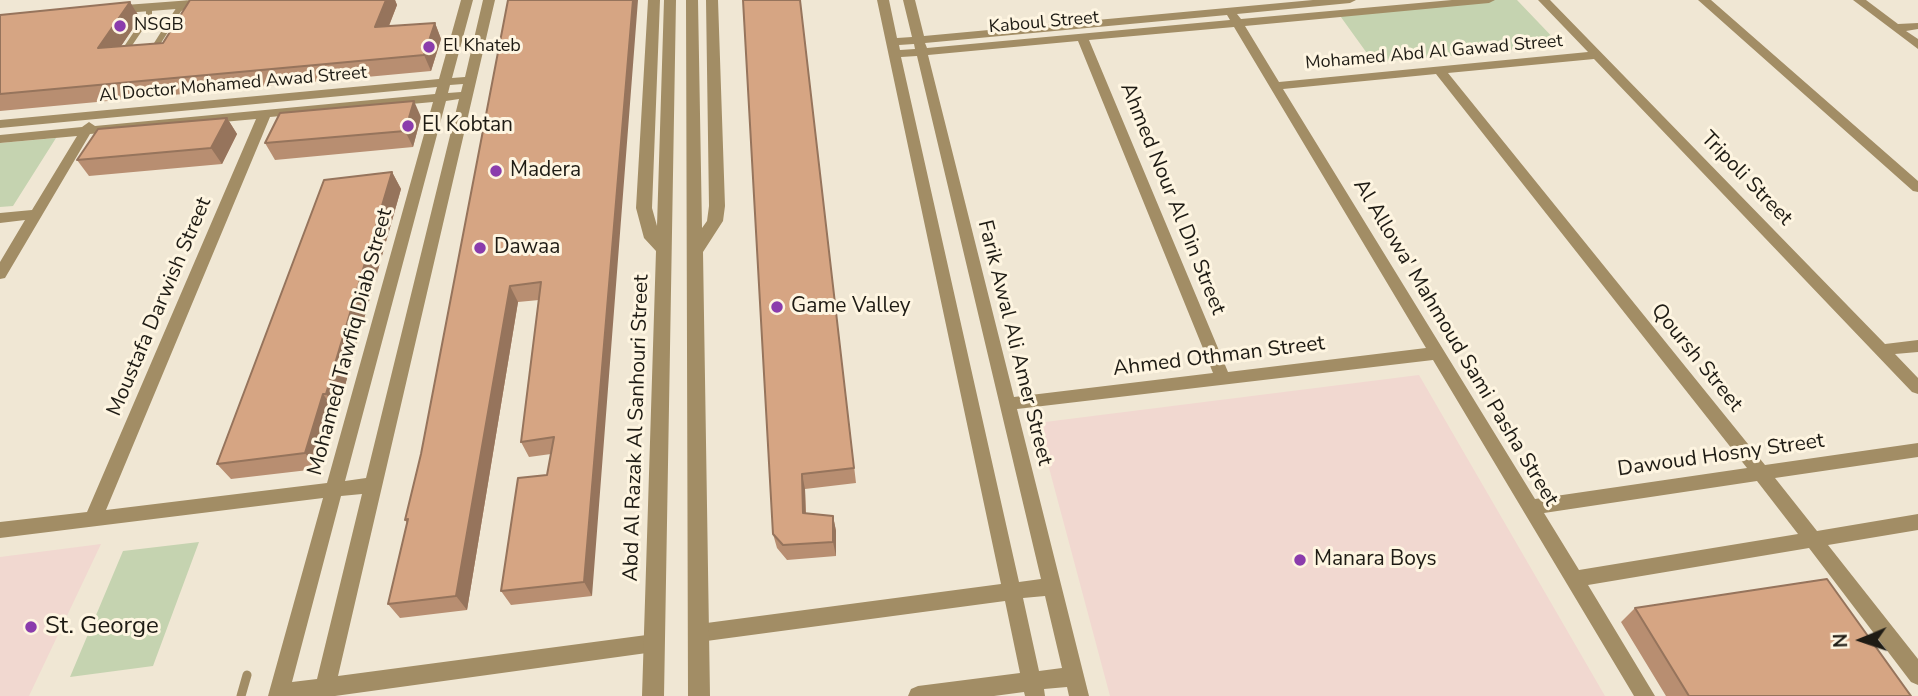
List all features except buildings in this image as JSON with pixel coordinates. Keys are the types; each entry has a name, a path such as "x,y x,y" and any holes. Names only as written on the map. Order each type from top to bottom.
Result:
{"street":[{"path":"94,12 240,0"},
{"name":"Mohamed Tawfiq Diab Street","path":"278,695 440,90 467,0"},
{"path":"324,692 489,0"},
{"name":"Abd Al Razak Al Sanhouri Street","path":"653,696 665,251 652,237 644,208 654,0"},
{"path":"665,251 670,0"},
{"path":"692,0 699,696"},
{"path":"695,251 708,236 718,206 712,0"},
{"path":"883,0 1034,689"},
{"name":"Farik Awal Ali Amer Street","path":"909,0 1076,686"},
{"name":"Kaboul Street","path":"920,46 1082,37 1350,0"},
{"name":"Kaboul Street","path":"894,48 1234,17 1489,0"},
{"name":"Tripoli Street","path":"1544,0 1918,387"},
{"path":"1704,0 1918,188"},
{"path":"1858,0 1918,45"},
{"name":"Al Allowa' Mahmoud Sami Pasha Street","path":"1234,17 1646,696"},
{"path":"1896,28 1918,26"},
{"name":"Ahmed Nour Al Din Street","path":"1082,37 1223,377"},
{"name":"Mohamed Abd Al Gawad Street","path":"1274,86 1597,55"},
{"name":"Qoursh Street","path":"1438,70 1762,474 1918,675"},
{"name":"Al Doctor Mohamed Awad Street","path":"0,139 265,113 467,87"},
{"name":"Al Doctor Mohamed Awad Street","path":"0,124 440,90"},
{"name":"Moustafa Darwish Street","path":"94,517 265,113"},
{"path":"0,274 96,116"},
{"path":"0,218 36,214"},
{"path":"1882,350 1918,346"},
{"name":"Ahmed Othman Street","path":"1007,404 1437,353"},
{"name":"Dawoud Hosny Street","path":"1531,507 1918,450"},
{"path":"0,530 373,485"},
{"path":"1574,579 1918,522"},
{"path":"699,633 1053,586"},
{"path":"278,695 324,692 654,643"},
{"path":"918,696 1076,686"}],"lane":[{"path":"149,8 149,15 127,50 155,47 177,12 186,4"},
{"path":"241,696 247,675"}],"shaded area":[{"name":"Manara Boys","path":"1419,375 1605,696 1110,696 1037,423"},
{"name":"St. George","path":"101,544 29,696 0,696 0,557"}],"green space":[{"path":"1484,0 1517,0 1560,45 1374,63 1338,13"},
{"path":"56,138 13,206 0,207 0,143"},
{"path":"199,542 153,666 70,677 123,551"}],"place":[{"name":"NSGB","path":"120,26"},
{"name":"El Khateb","path":"429,47"},
{"name":"El Kobtan","path":"408,126"},
{"name":"Madera","path":"496,171"},
{"name":"Dawaa","path":"480,248"},
{"name":"Game Valley","path":"777,307"},
{"name":"Manara Boys","path":"1300,560"},
{"name":"St. George","path":"31,627"}]}
